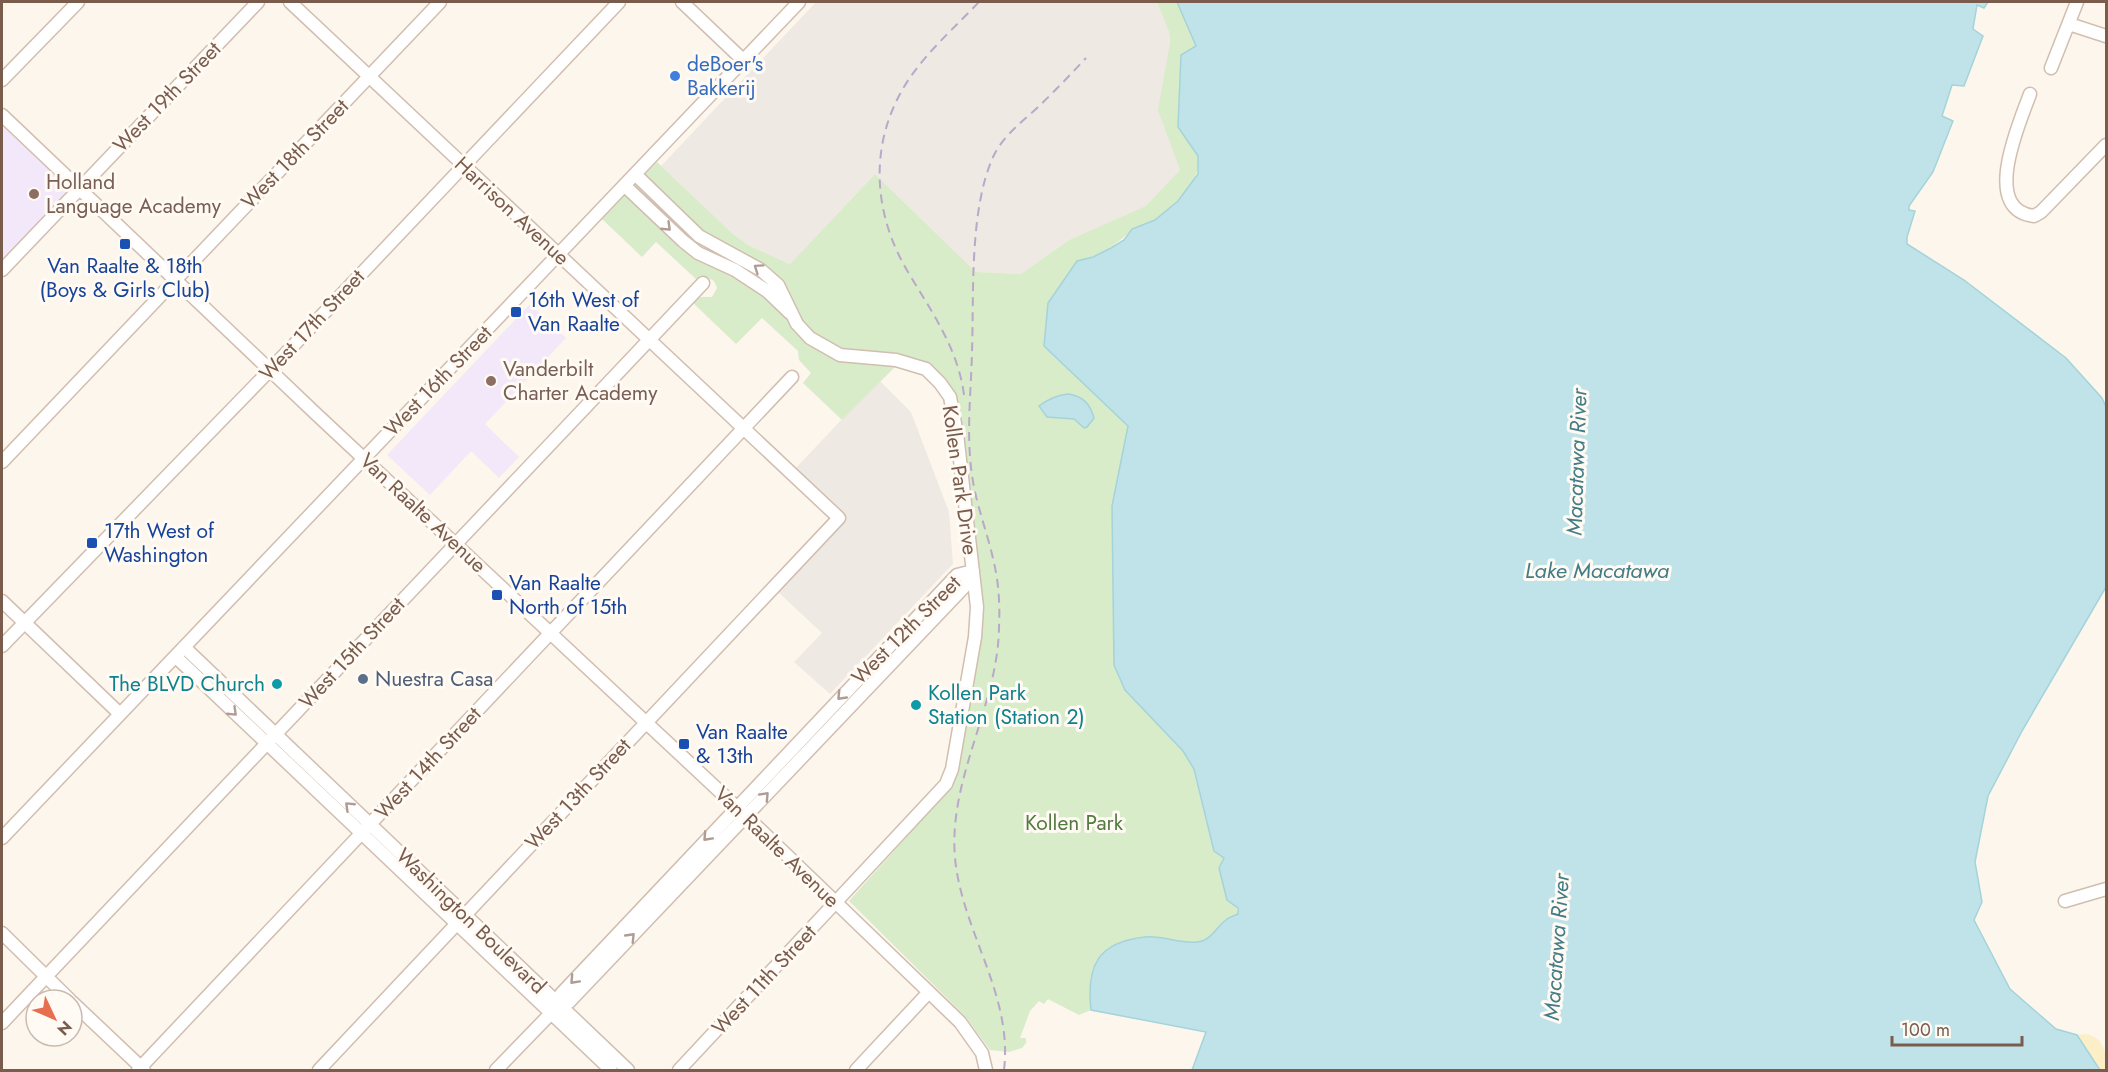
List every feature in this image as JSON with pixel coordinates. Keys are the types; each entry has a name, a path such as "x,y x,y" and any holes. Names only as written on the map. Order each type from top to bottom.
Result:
{"street":[{"path":"2,80 78,2"},
{"name":"West 19th Street","path":"2,270 258,2"},
{"name":"Harrison Avenue","path":"290,2 839,519"},
{"name":"West 18th Street","path":"2,462 440,2"},
{"name":"West 17th Street","path":"2,646 271,369 619,2"},
{"path":"682,2 743,60"},
{"name":"West 16th Street","path":"2,838 799,2"},
{"path":"2050,68 2077,2"},
{"path":"2069,24 2106,36"},
{"path":"2030,94 2008,156 2007,186 2012,204 2027,215 2034,216 2053,201 2106,145"},
{"name":"Van Raalte Avenue","path":"2,115 314,412 736,806 929,993 973,1036 982,1053 986,1071"},
{"name":"Kollen Park Drive","path":"636,174 699,236 761,270 778,285 786,297 791,314"},
{"name":"Kollen Park Drive","path":"625,186 683,242 698,253 735,270 767,291 791,314 810,338 828,350 860,358 896,360 926,369 940,382 950,397 957,434 977,600 975,637 952,769 946,784"},
{"name":"West 15th Street","path":"2,1023 703,283"},
{"name":"West 14th Street","path":"141,1070 792,377"},
{"name":"West 13th Street","path":"319,1071 839,519"},
{"name":"West 12th Street","path":"554,1010 561,994 736,806 957,575 973,571"},
{"name":"West 12th Street","path":"496,1071 554,1010 569,1002 964,587 973,571"},
{"path":"2,601 120,714"},
{"name":"Washington Boulevard","path":"180,652 554,1010 611,1071"},
{"name":"West 11th Street","path":"679,1071 946,784"},
{"path":"2065,901 2106,889"},
{"path":"2,933 57,988"},
{"path":"856,1071 929,993"},
{"name":"Washington Boulevard","path":"554,1010 628,1071"},
{"path":"84,1014 141,1070"}],"shaded area":[{"path":"816,2 1157,2 1169,32 1180,170 1147,206 1069,240 1021,274 976,272 875,174 790,264 748,245 733,234 661,166"},
{"name":"Holland Language Academy","path":"2,123 61,181 67,193 2,264"},
{"name":"Vanderbilt Charter Academy","path":"530,304 566,338 485,424 519,457 499,478 471,451 430,495 387,455"},
{"path":"879,380 911,412 949,512 953,564 830,694 794,662 822,633 778,592 846,521 793,471"}],"green space":[{"name":"Kollen Park","path":"1157,2 1177,2 1196,47 1178,127 1197,153 1196,175 1179,200 1156,219 1134,228 1113,246 1100,253 1077,261 1044,346 1129,426 1113,505 1129,695 1183,751 1194,770 1214,851 1225,858 1238,914 1202,941 1184,942 1145,937 1115,944 1105,950 1093,968 1090,980 1091,1010 1079,1015 1048,999 1044,1004 1039,1001 1030,1011 1020,1038 1026,1038 1026,1043 1022,1048 1009,1052 990,1050 965,1016 849,901 952,786 981,625 958,406 936,371 921,361 903,359 842,420 803,383 811,373 799,360 798,351 762,318 736,344 693,303 699,297 712,297 717,288 714,281 707,277 697,280 656,242 642,257 602,219 657,162 733,234 748,245 790,264 875,174 976,272 1021,274 1069,240 1146,206 1180,170 1158,110 1170,43 1169,32"}],"sand":[{"path":"2086,1034 2098,1039 2104,1048 2106,1070 2100,1070 2077,1035"}],"water":[{"name":"Lake Macatawa","path":"1177,2 1988,2 1984,8 1977,5 1973,29 1983,36 1964,86 1952,85 1942,116 1953,121 1933,172 1909,206 1909,210 1915,211 1907,244 1964,280 2066,358 2102,398 2106,407 2106,587 2022,731 1988,796 1975,862 1982,902 1974,920 2010,989 2056,1029 2077,1035 2100,1070 1192,1070 1206,1032 1091,1010 1093,968 1106,950 1116,944 1145,937 1184,942 1202,941 1227,919 1238,914 1238,908 1227,900 1219,868 1224,858 1214,851 1194,769 1183,751 1125,690 1114,665 1112,506 1128,426 1044,346 1048,303 1077,261 1093,257 1111,248 1124,240 1132,229 1155,220 1178,201 1198,174 1198,156 1178,127 1181,55 1196,46"},
{"path":"1068,394 1077,396 1088,404 1094,418 1087,427 1084,428 1074,419 1047,417 1039,406 1052,398"}],"railway":[{"path":"964,395 950,346 896,248 887,224 880,175 881,150 887,126 896,102 909,79 933,49 979,2"},
{"path":"1004,1070 1005,1042 1001,1015 959,885 955,858 955,828 959,799 991,685 997,656 999,619 996,571 976,497 970,460 969,414 974,252 980,200 986,176 998,148 1013,130 1086,58"}],"place":[{"name":"deBoer's Bakkerij","path":"675,76"},
{"name":"Holland Language Academy","path":"34,194"},
{"name":"Van Raalte & 18th (Boys & Girls Club)","path":"125,244"},
{"name":"16th West of Van Raalte","path":"516,312"},
{"name":"Vanderbilt Charter Academy","path":"491,381"},
{"name":"17th West of Washington","path":"92,543"},
{"name":"Van Raalte North of 15th","path":"497,595"},
{"name":"Nuestra Casa","path":"363,679"},
{"name":"The BLVD Church","path":"277,684"},
{"name":"Kollen Park Station (Station 2)","path":"916,705"},
{"name":"Van Raalte & 13th","path":"684,744"}],"water label":[{"name":"Macatawa River","path":"1576,462"},
{"name":"Macatawa River","path":"1556,947"}]}
